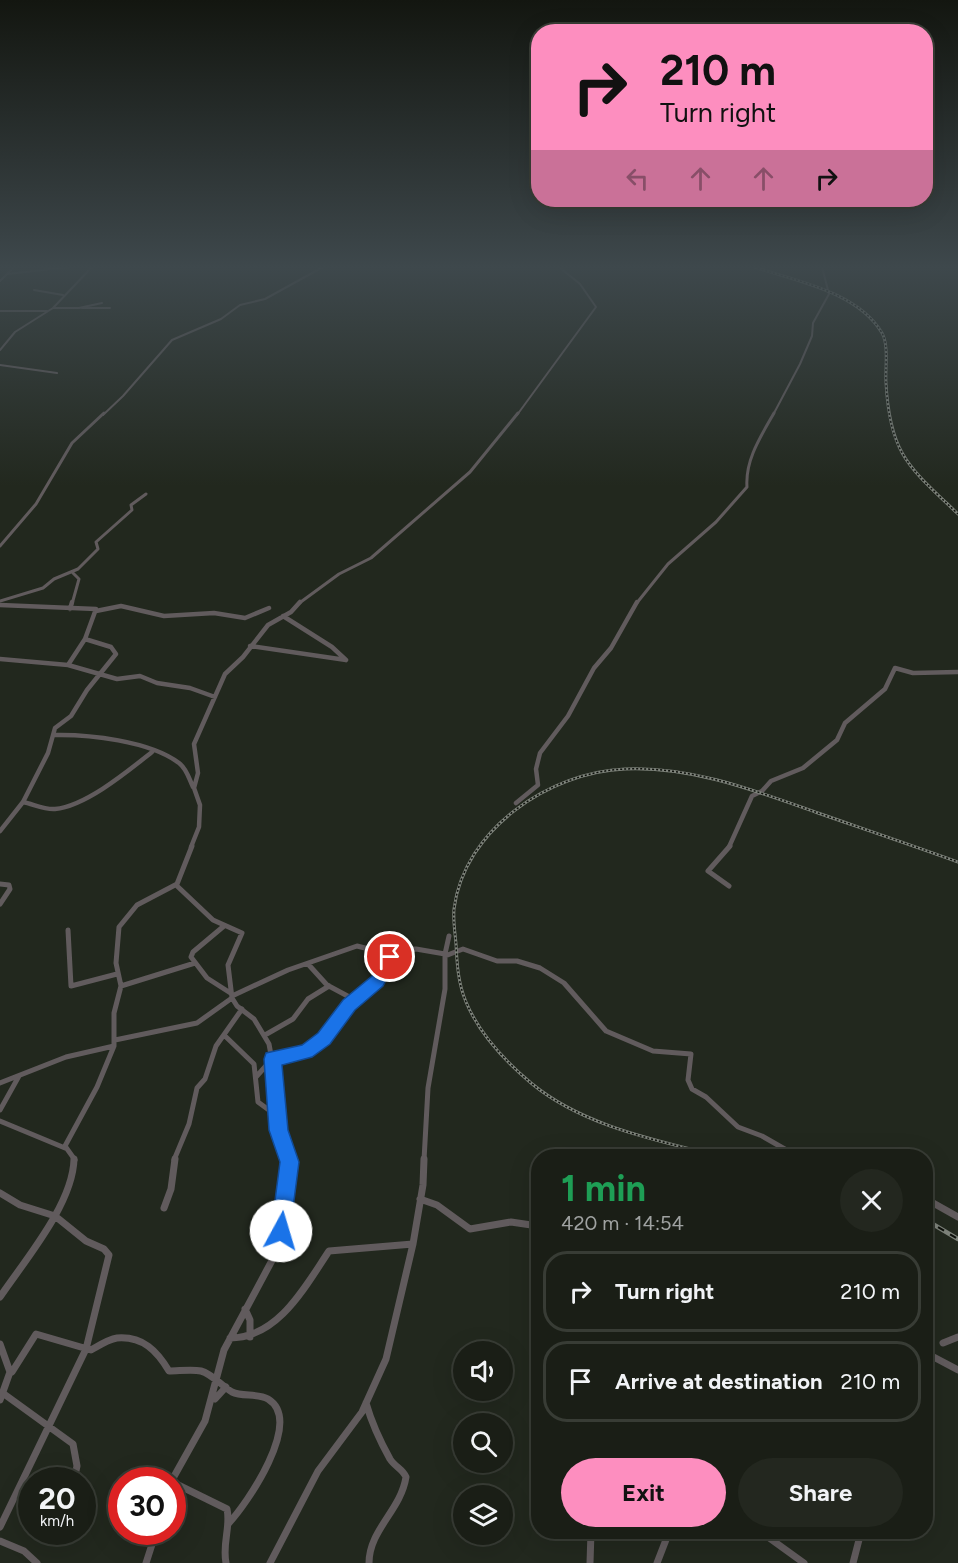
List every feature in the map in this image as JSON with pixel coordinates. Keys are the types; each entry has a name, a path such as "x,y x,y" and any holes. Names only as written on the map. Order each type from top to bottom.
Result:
{"street":[{"path":"0,546 36,504 72,443 123,396 172,340"},
{"path":"194,788 198,773 194,744 225,674 264,628 284,616 321,585 371,558 471,470 529,400 573,340"},
{"path":"516,803 538,785 536,769 540,753 568,716 594,668 611,648 640,596 654,584 668,564 716,522 747,487 746,474 756,446 810,340"},
{"path":"0,365 57,373"},
{"path":"0,603 30,593 72,572 90,559 98,548 96,542 132,510 131,505 146,494"},
{"path":"70,609 79,579 72,572"},
{"path":"0,603 70,609 94,608 96,611 121,606 164,616 214,613 248,618 269,608"},
{"path":"68,666 85,639 96,611"},
{"path":"250,646 347,661 335,648 312,633 294,626 284,616"},
{"path":"0,831 23,802 46,757 56,726 74,713 100,672 117,652 105,644 85,639"},
{"path":"0,659 68,666 100,672 117,679 140,676 157,683 190,688 215,697"},
{"path":"729,886 708,871 729,847 752,795 762,791 771,781 802,768 836,741 844,723 885,688 895,668 913,673 958,672"},
{"path":"53,735 104,737 153,752 182,765 200,805 200,827 176,885 144,900 122,921 117,935 117,974 121,986 114,1014 115,1043 101,1079 65,1148"},
{"path":"23,802 52,809 68,805 118,780 153,752"},
{"path":"0,884 10,886 0,904"},
{"path":"176,885 197,906 224,926 241,930 243,935 228,965 232,996"},
{"path":"180,1467 200,1434 213,1401 220,1360 245,1309 272,1262 279,1242 289,1167 277,1116 272,1059 265,1035 250,1014 242,1009 232,996 207,978 191,957 193,952 224,926"},
{"path":"68,930 71,986 117,974"},
{"path":"270,1563 318,1471 356,1422 386,1359 413,1244 425,1172 428,1088 445,988 445,955 449,936"},
{"path":"0,1083 66,1057 197,1023 232,996 262,981 357,946 394,950 416,949 445,955 463,949 496,961 517,961 546,970 564,983 606,1031 653,1051 691,1054 688,1080 692,1089 706,1097 738,1127 787,1149"},
{"path":"256,1077 272,1059 298,1054 312,1048 327,1035 355,1000 377,981 394,950"},
{"path":"121,986 195,963"},
{"path":"308,964 329,986 355,1000"},
{"path":"265,1035 293,1019 308,999 329,986"},
{"path":"164,1208 171,1189 172,1163 189,1124 197,1088 205,1079 216,1046 242,1009"},
{"path":"224,1035 252,1061 258,1102 277,1116"},
{"path":"0,1110 19,1076"},
{"path":"0,1120 65,1148 72,1153 75,1160 75,1167 55,1216 0,1298"},
{"path":"0,1193 21,1205 55,1216 86,1241 104,1249 109,1255 86,1349 46,1427 0,1527"},
{"path":"420,1199 439,1204 456,1221 470,1229 519,1220 531,1224"},
{"path":"933,1203 958,1217"},
{"path":"230,1338 250,1337 301,1296 329,1251 413,1244"},
{"path":"245,1309 250,1320 250,1337"},
{"path":"77,1467 75,1447 2,1397 12,1372 36,1334 86,1349 96,1349 111,1340 122,1337 146,1343 158,1352 169,1371 202,1371 239,1394 267,1398 278,1409 281,1423 273,1449 258,1481 228,1524"},
{"path":"943,1343 958,1336"},
{"path":"0,1344 11,1364 12,1372"},
{"path":"933,1357 958,1370"},
{"path":"213,1401 226,1387"},
{"path":"366,1403 376,1436 385,1445 391,1461 404,1472 406,1477 395,1512 373,1539 369,1563"},
{"path":"186,1488 227,1509 228,1524 224,1539 226,1563"},
{"path":"590,1563 591,1539"},
{"path":"657,1563 666,1539"},
{"path":"770,1539 804,1563"},
{"path":"853,1563 859,1539"},
{"path":"0,1541 24,1551 37,1563"},
{"path":"146,1563 152,1545"}],"railway":[{"path":"884,340 888,407 898,444 915,471 958,514"},
{"path":"690,1149 620,1130 596,1121 551,1098 512,1066 478,1025 461,988 457,966 454,909 461,880 474,854 493,830 515,810 568,781 597,773 625,769 650,769 699,776 747,789 958,862"},
{"path":"933,1224 958,1239"}],"route":[{"path":"281,1231 289,1162 279,1130 277,1088 272,1059 306,1052 324,1039 349,1005 377,981 390,957"}]}
